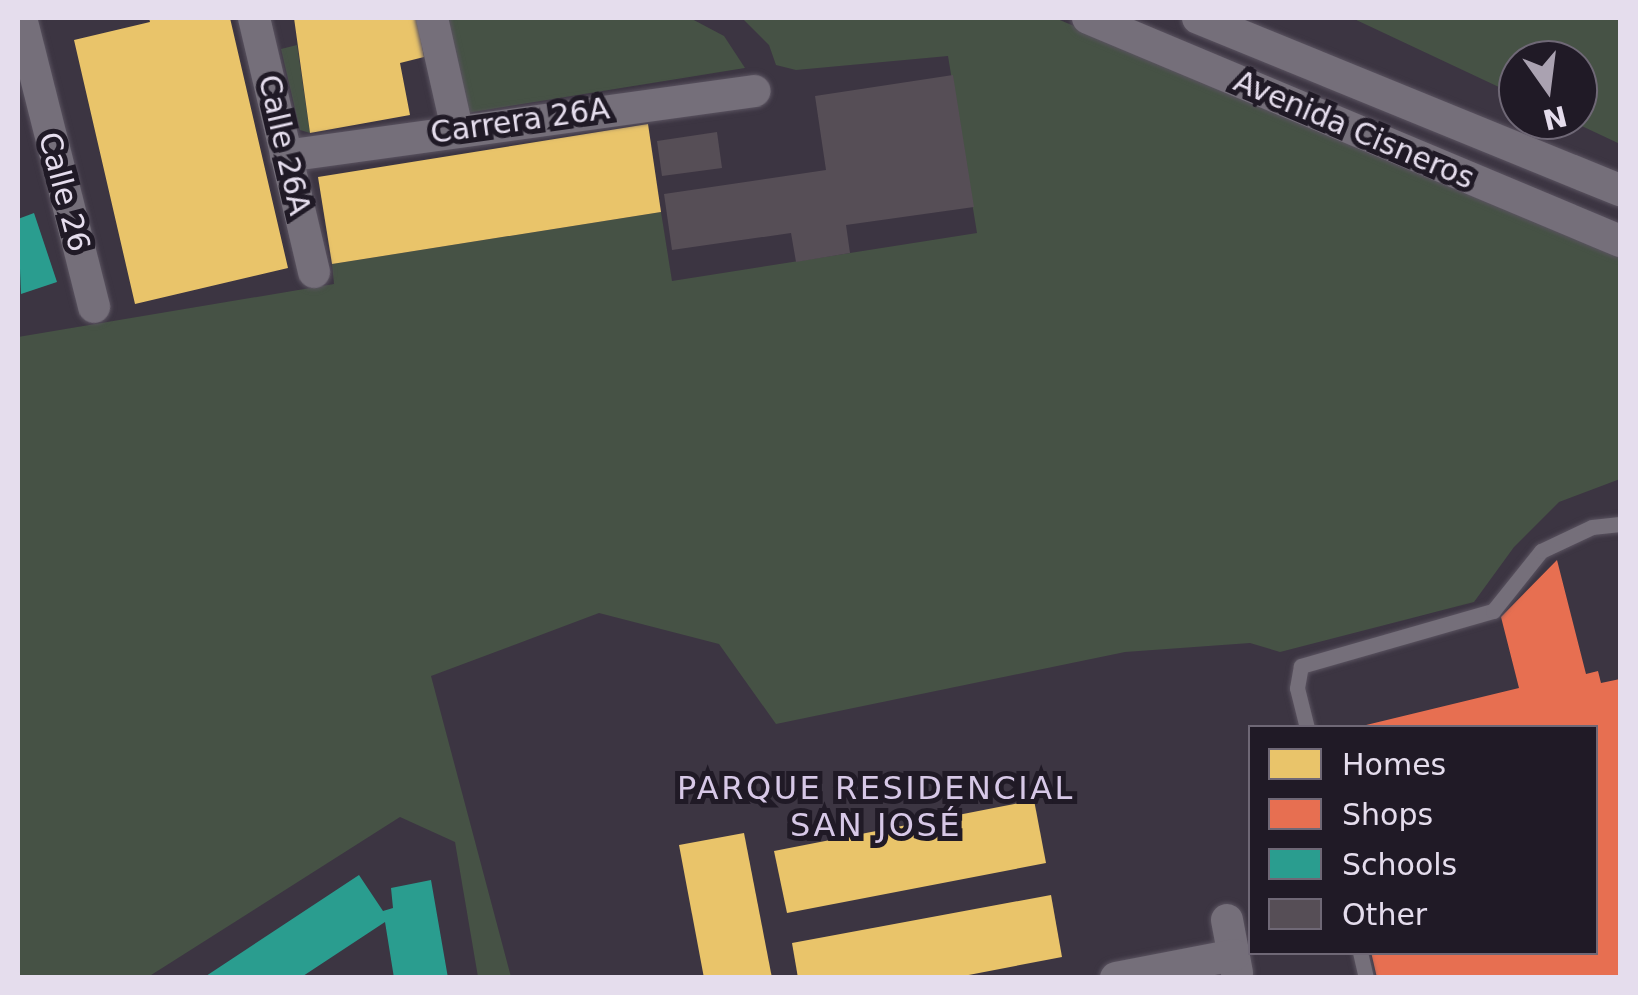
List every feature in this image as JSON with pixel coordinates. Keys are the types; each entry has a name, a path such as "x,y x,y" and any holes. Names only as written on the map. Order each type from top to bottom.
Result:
{"street":[{"name":"Calle 26","path":"22,18 94,308"},
{"name":"Calle 26A","path":"254,18 314,272"},
{"path":"432,18 458,129"},
{"name":"Avenida Cisneros","path":"1088,18 1620,241"},
{"name":"Avenida Cisneros","path":"1198,18 1620,190"},
{"name":"Carrera 26A","path":"286,156 458,129 755,91"},
{"path":"1116,978 1236,966 1227,920"}],"lane":[{"path":"1306,725 1297,688 1300,666 1493,611 1507,586 1541,551 1592,526 1620,524"}],"green space":[{"path":"447,18 690,18 724,36 745,68 467,113"},
{"path":"742,18 1055,18 1620,254 1620,479 1559,502 1514,547 1474,602 1280,652 1250,643 1125,652 776,724 719,644 599,613 431,676 511,977 478,977 455,842 400,817 148,977 18,978 18,337 334,284 332,264 661,212 672,281 977,233 948,56 796,70 776,65 769,45"},
{"path":"1352,18 1620,18 1620,144 1598,134 1598,40 1498,40 1498,87"},
{"path":"297,45 310,133 300,130 281,49"}],"building: Homes":[{"path":"149,18 230,18 288,268 135,304 74,40 150,22"},
{"path":"294,18 417,18 424,57 400,63 410,115 310,133"},
{"path":"648,124 661,212 332,264 318,177"},
{"path":"1034,800 1046,863 787,913 774,851"},
{"path":"744,833 772,978 704,978 679,845"},
{"path":"1051,895 1062,957 953,978 798,978 792,943"}],"building: Shops":[{"path":"1557,560 1586,674 1598,671 1601,683 1620,679 1620,978 1377,978 1372,955 1598,955 1598,725 1366,725 1519,688 1501,617"}],"building: Schools":[{"path":"34,213 57,282 21,294 18,219"},
{"path":"359,875 383,911 393,908 391,888 431,880 448,978 394,978 385,922 300,978 203,978"}],"building: Other":[{"path":"953,75 974,207 846,225 850,253 796,262 791,233 672,250 664,194 826,170 815,96"},
{"path":"717,132 722,168 662,176 657,141"}],"district":[{"name":"PARQUE RESIDENCIAL SAN JOSÉ","path":"876,808"}]}
